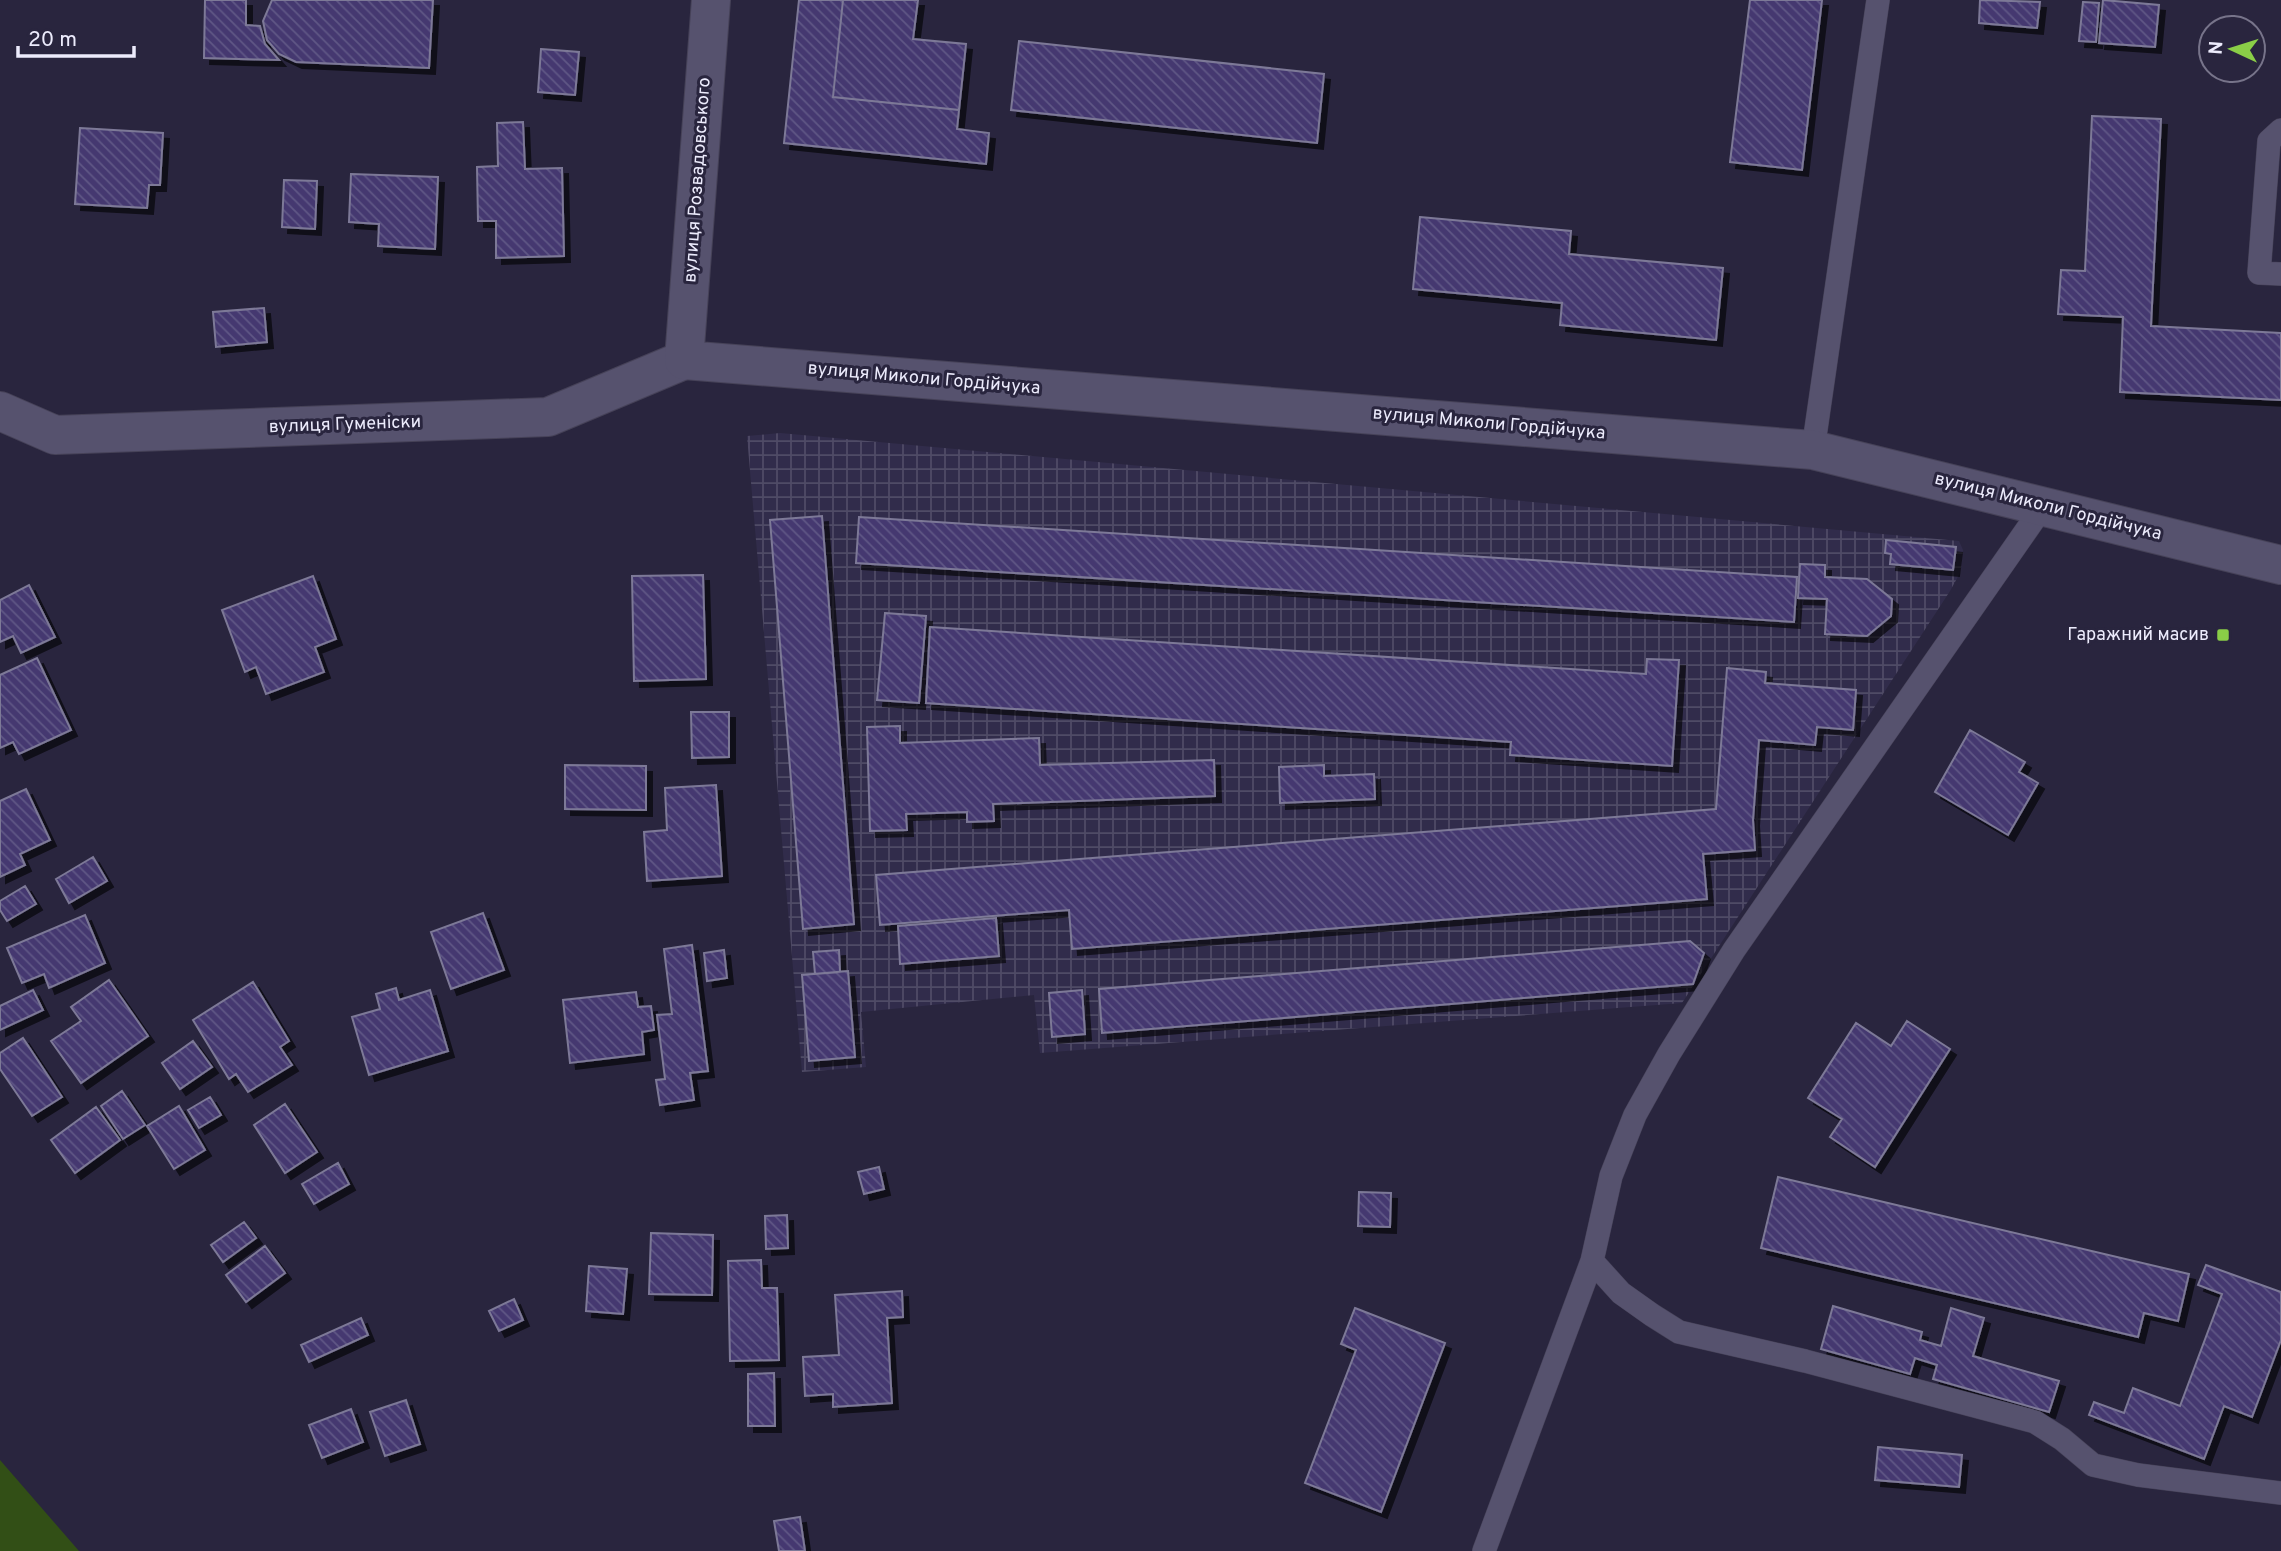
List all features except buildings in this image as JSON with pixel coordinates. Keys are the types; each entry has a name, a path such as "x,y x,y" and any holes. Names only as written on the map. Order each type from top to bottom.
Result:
{"street":[{"name":"вулиця Розвадовського","path":"684,360 711,0"},
{"name":"вулиця Гуменіски","path":"0,411 55,435 548,417 684,360"},
{"name":"вулиця Миколи Гордійчука","path":"684,360 1813,450 2281,565"}],"lane":[{"path":"1813,450 1878,0"},
{"path":"2281,130 2269,141 2259,273 2281,274"},
{"path":"1484,1551 1592,1261 1611,1176 1634,1115 1734,950 2044,505"},
{"path":"1592,1261 1621,1293 1679,1332 1805,1361 2035,1422 2062,1438 2093,1465 2138,1475 2281,1493"}],"shaded area":[{"path":"780,433 1959,541 1963,550 1962,562 1960,573 1950,591 1682,1003 1040,1053 1034,995 861,1012 866,1067 802,1072 747,436"}],"green space":[{"path":"0,1460 79,1551 0,1551"}],"place":[{"name":"Гаражний масив","path":"2223,635"}]}
